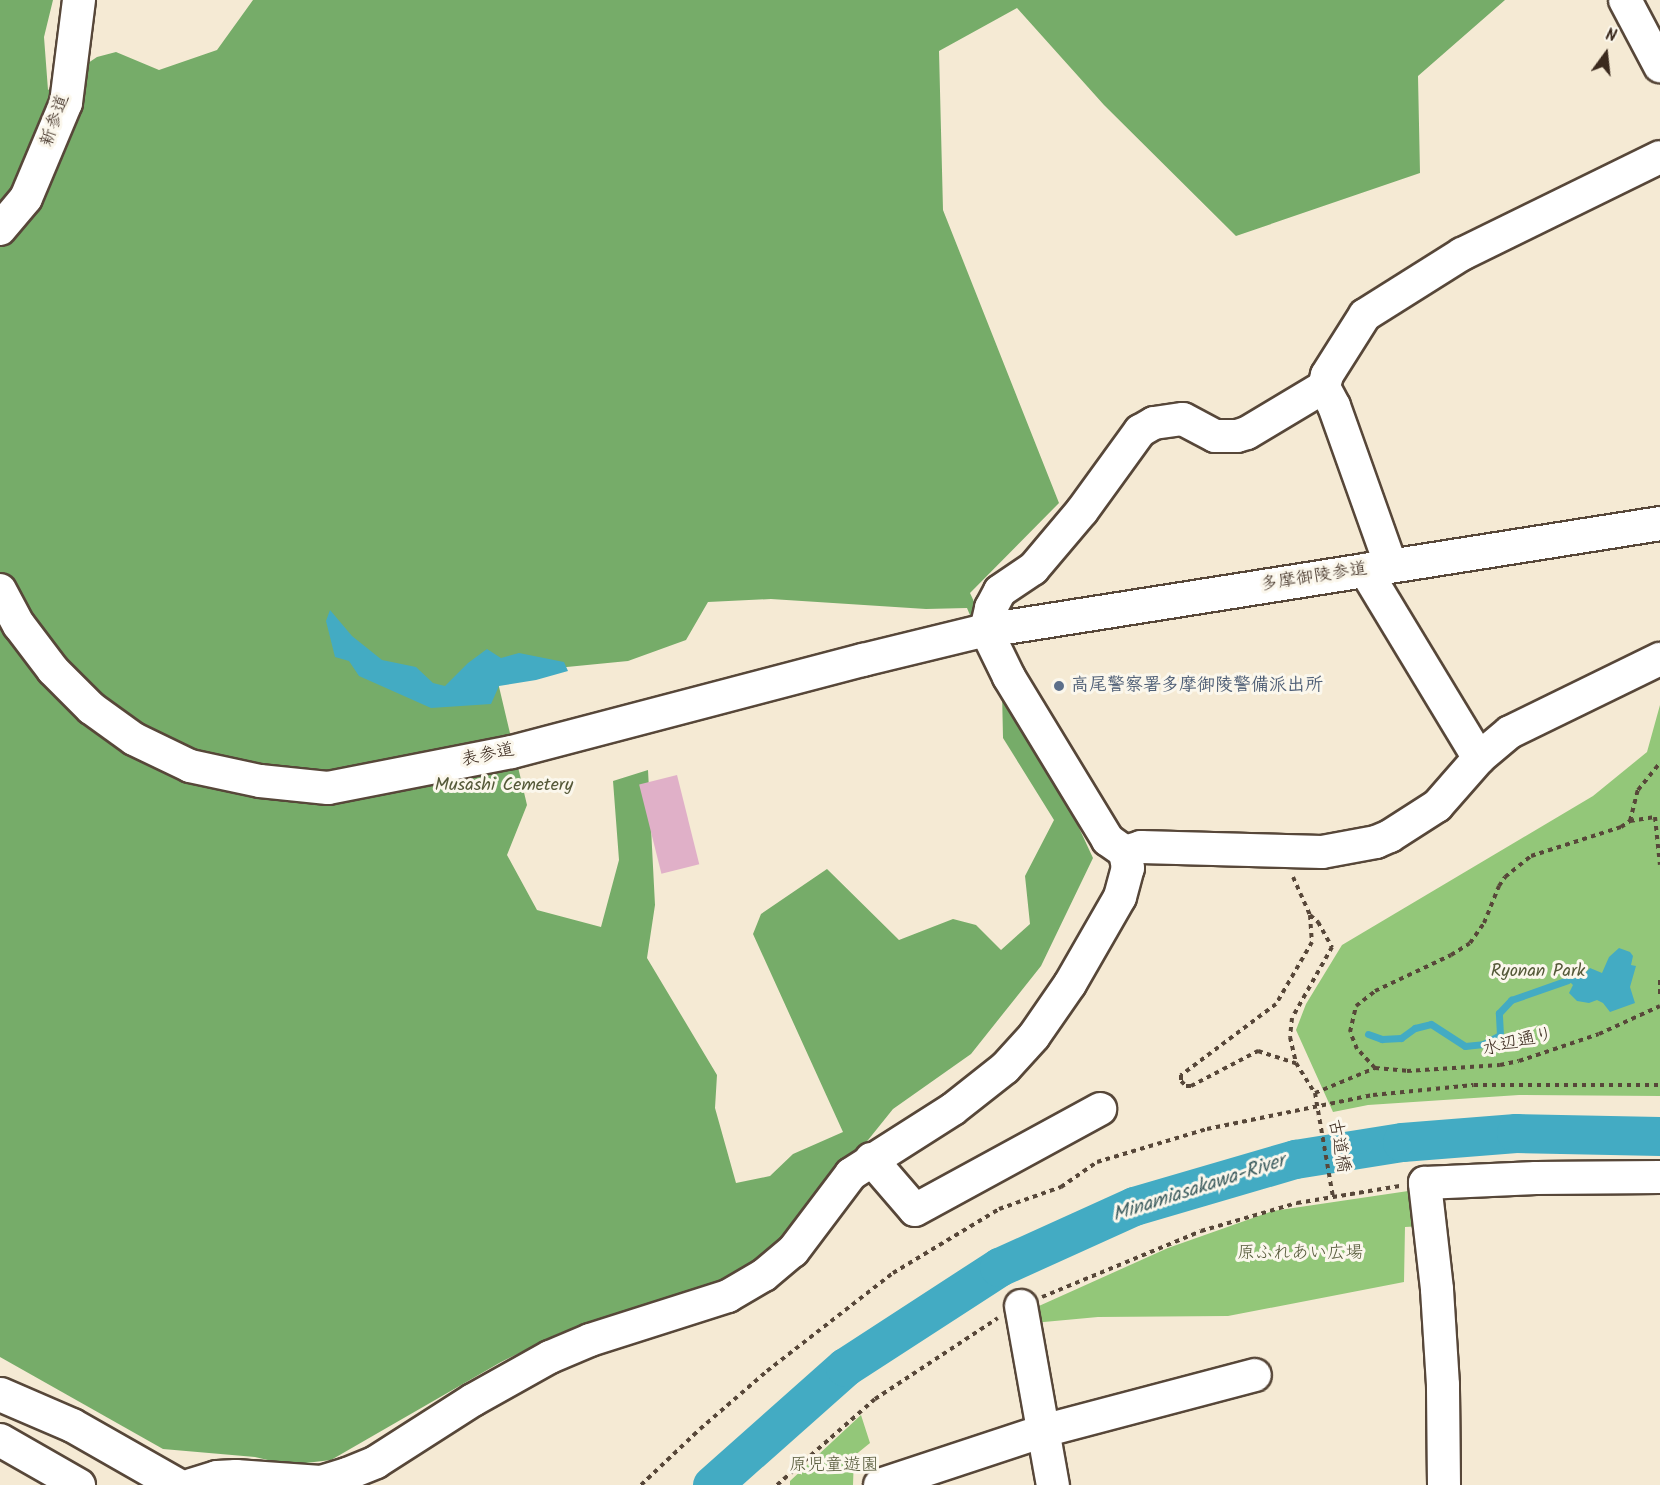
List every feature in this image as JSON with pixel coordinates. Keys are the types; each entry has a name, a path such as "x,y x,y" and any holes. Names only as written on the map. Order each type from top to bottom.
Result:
{"main road":[{"name":"多摩御陵参道","path":"977,633 1660,523"},
{"path":"0,1394 72,1425 177,1485"},
{"path":"0,1401 62,1444 132,1485"}],"street":[{"name":"新参道","path":"0,229 26,198 66,103 79,0"},
{"path":"1625,0 1658,53"},
{"path":"1479,758 1378,568 1334,406 1324,387 1327,375 1365,315 1462,254 1660,157"},
{"path":"191,1485 217,1477 236,1476 321,1482 346,1474 376,1462 550,1356 590,1340 728,1296 764,1275 784,1259 842,1185 871,1159 979,1091 1005,1068 1034,1036 1070,984 1120,897 1128,868 1125,852 1108,840 1009,677 977,633 1000,591 1033,569 1082,510 1140,431 1154,423 1183,419 1215,436 1237,436 1324,387"},
{"name":"表参道","path":"0,590 19,625 52,670 91,708 134,739 190,766 261,781 328,788 512,752 863,660 977,633"},
{"path":"1125,852 1141,847 1322,852 1376,842 1390,836 1437,806 1479,758 1510,732 1660,659"},
{"path":"871,1159 915,1210 1100,1109"},
{"path":"1444,1485 1443,1385 1437,1289 1425,1183 1536,1178 1660,1177"},
{"path":"1021,1306 1053,1485"},
{"path":"880,1485 1043,1431 1255,1375"},
{"path":"0,1440 80,1485"}],"path":[{"path":"1630,821 1638,790 1660,763"},
{"path":"1310,915 1318,922 1332,946 1292,1018 1290,1037 1296,1063 1315,1093 1375,1068 1357,1049 1350,1032 1351,1017 1356,1006 1363,999 1470,943 1484,924 1498,886 1505,877 1531,856 1621,827 1630,821 1655,817 1660,865"},
{"path":"1284,851 1310,915 1312,942 1276,1004 1181,1075 1181,1081 1186,1086 1191,1086 1258,1052 1296,1063"},
{"path":"1660,980 1660,995"},
{"name":"水辺通り","path":"1375,1068 1407,1071 1500,1065 1550,1052 1599,1034 1660,1006"},
{"path":"641,1485 700,1429 767,1371 893,1273 999,1209 1061,1187 1097,1162 1207,1130 1373,1095 1474,1085 1660,1085"},
{"name":"古道橋","path":"1315,1093 1333,1197"},
{"path":"777,1485 875,1399 976,1331 1021,1306 1201,1231 1275,1209 1333,1197 1425,1183"}],"green space":[{"name":"Musashi Cemetery","path":"0,0 53,0 44,37 48,90 97,57 116,52 159,70 217,50 253,0 1505,0 1418,76 1420,173 1236,236 1104,105 1017,8 939,51 943,210 1059,503 970,593 1093,858 1041,966 971,1054 893,1109 778,1252 709,1290 560,1333 501,1362 331,1460 289,1465 255,1457 163,1449 0,1357","holes":["771,599 926,609 967,608 1002,691 1003,738 1054,820 1025,876 1030,924 1001,950 976,925 953,919 899,940 827,869 761,914 753,934 843,1132 793,1154 770,1176 736,1183 715,1108 717,1075 647,958 655,905 648,770 613,781 619,860 601,927 537,910 507,855 527,805 496,674 628,661 686,640 708,602"]},
{"name":"Ryonan Park","path":"1660,705 1660,1096 1519,1095 1368,1105 1333,1112 1296,1030 1306,1004 1342,945 1593,796 1647,752"},
{"name":"原ふれあい広場","path":"1415,1190 1423,1226 1405,1227 1404,1282 1228,1316 1098,1317 1033,1323 1030,1310 1168,1248 1273,1211"},
{"name":"原児童遊園","path":"861,1415 870,1443 854,1456 853,1485 790,1485 790,1481"}],"water":[{"path":"330,610 352,636 382,660 416,667 433,683 445,686 468,663 487,649 501,658 519,653 564,662 568,671 536,680 499,686 491,704 431,708 359,676 349,661 335,657 326,621"},
{"path":"1619,948 1630,952 1633,956 1631,965 1636,966 1630,987 1635,1003 1610,1012 1603,1003 1597,1000 1589,1003 1577,1001 1569,993 1573,985 1568,980 1583,975 1590,968 1602,973 1609,957"}],"building":[{"path":"677,775 699,864 661,874 639,784"}],"waterway":[{"path":"1368,1034 1382,1039 1401,1038 1415,1028 1431,1024 1465,1046 1483,1044 1500,1035 1499,1013 1511,1000 1568,980"},
{"name":"Minamiasakawa-River","path":"712,1485 845,1367 999,1267 1134,1206 1295,1159 1402,1142 1516,1133 1660,1136"}],"place":[{"name":"高尾警察署多摩御陵警備派出所","path":"1059,686"}]}
